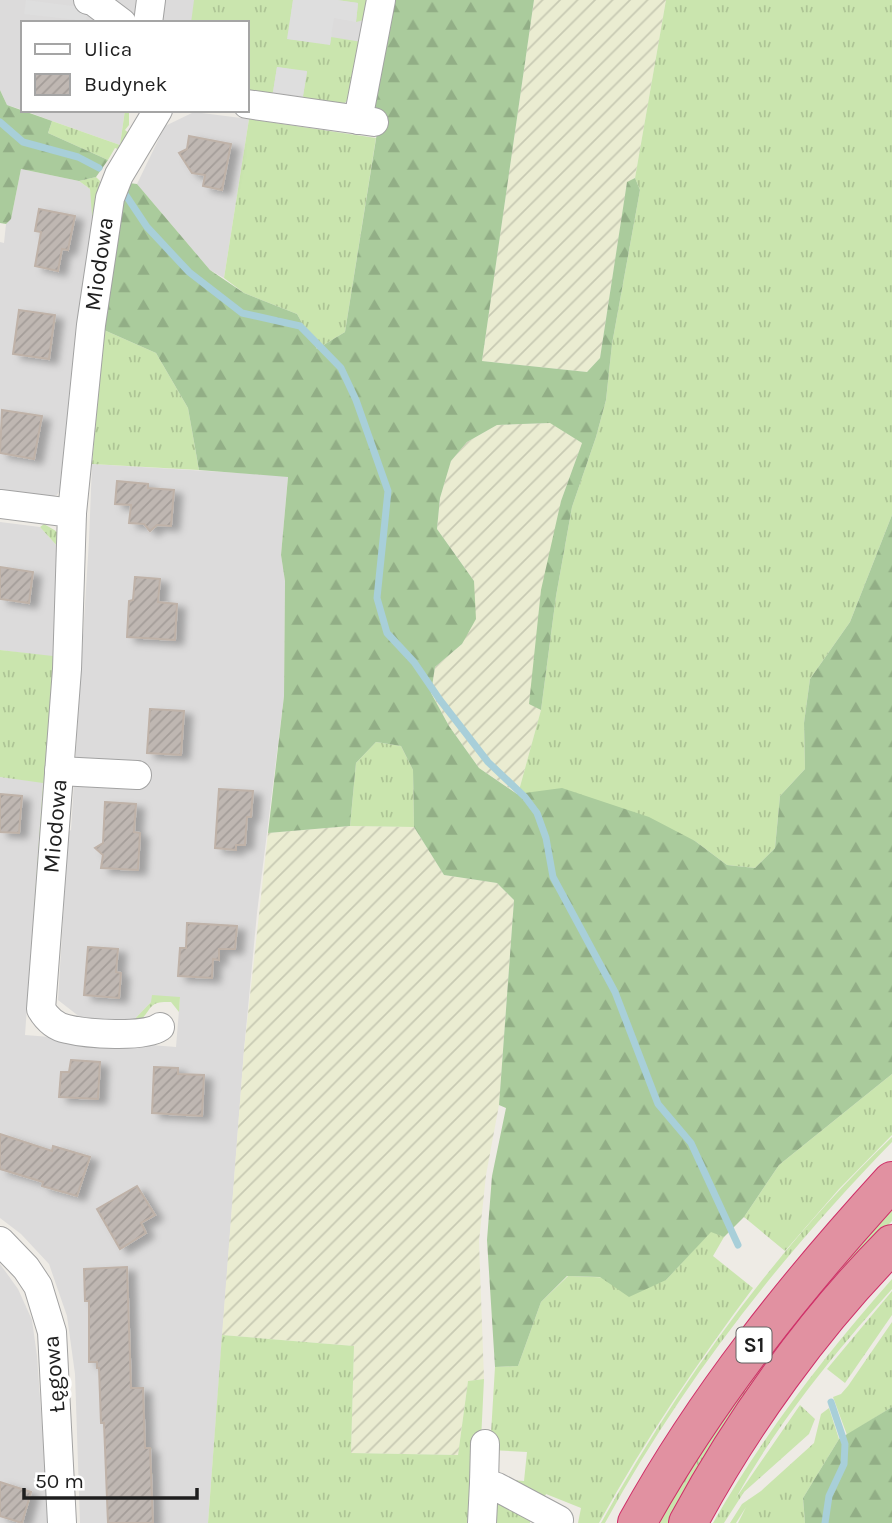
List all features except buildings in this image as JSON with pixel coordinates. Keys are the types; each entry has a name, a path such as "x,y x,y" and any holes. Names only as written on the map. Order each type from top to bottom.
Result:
{"highway":[{"name":"S1","path":"637,1523 661,1480 725,1384 797,1289 892,1181"},
{"name":"S1","path":"688,1523 758,1408 831,1312 892,1244"}],"street":[{"path":"88,0 119,21"},
{"path":"148,21 150,0"},
{"path":"248,104 366,121 381,0"},
{"name":"Miodowa","path":"156,112 119,175 110,198 90,325 72,513 67,669 41,1009 46,1017 66,1029 138,1035 153,1032 160,1027"},
{"path":"0,504 72,513"},
{"path":"59,771 137,775"},
{"name":"Łęgowa","path":"0,1241 26,1268 38,1286 52,1332 62,1523"},
{"path":"482,1523 485,1444"},
{"path":"484,1483 559,1520 556,1523"}],"shaded area":[{"path":"0,0 391,0 380,114 248,93 248,21 21,21 21,109 7,105 0,90"},
{"path":"26,0 88,8 86,21 24,14"},
{"path":"293,0 358,3 356,22 334,18 330,45 287,39"},
{"path":"277,67 307,71 303,96 273,92"},
{"path":"28,112 125,112 120,145"},
{"path":"194,112 249,119 224,278 210,270 137,184 165,126"},
{"path":"21,169 79,181 90,189 92,199 93,228 63,485 57,495 46,498 0,494 0,242 4,243 6,224 11,219"},
{"path":"92,464 288,476 281,555 285,581 284,696 257,913 244,1050 208,1523 80,1523 75,1374 67,1316 49,1264 21,1234 0,1218 0,777 43,782 25,1035 176,1047 180,998 151,1002 130,1024 85,1021 58,1000 64,902 64,835 71,830"},
{"path":"0,522 40,527 59,548 53,657 0,650"},
{"path":"0,1264 18,1289 32,1320 49,1523 0,1523"}],"green space":[{"path":"194,0 293,0 288,39 330,44 331,37 362,42 349,99 340,107 307,102 303,96 307,72 277,67 273,92 268,96 248,93 248,21 191,21"},
{"path":"337,0 372,0 364,20 356,22 358,3"},
{"path":"391,0 534,0 482,361 587,372 600,358 627,182 635,178 640,190 612,344 606,400 572,507 556,596 541,710 529,704 541,590 561,501 582,443 550,423 497,425 467,442 451,461 440,498 437,529 474,581 476,619 462,644 435,667 431,693 449,726 479,768 517,794 562,788 649,817 695,841 727,865 755,868 775,848 780,796 805,769 804,723 810,679 850,622 892,515 892,1074 779,1165 744,1217 724,1237 711,1232 666,1280 629,1297 600,1277 567,1276 541,1302 518,1366 495,1367 487,1240 492,1176 506,1108 499,1105 514,900 497,883 444,875 414,827 413,770 401,746 376,742 356,763 350,826 268,833 284,696 285,581 281,555 288,477 199,470 188,408 156,353 104,330 119,206 129,183 137,184 210,270 244,293 297,314 317,349 345,332 380,114 372,106"},
{"path":"534,0 666,0 635,178 627,183 600,358 587,372 482,361"},
{"path":"666,0 892,0 892,515 850,622 810,679 804,723 805,769 780,796 775,848 755,868 727,865 695,841 518,794 541,710 556,596 572,507 606,400 612,344 640,190 635,178"},
{"path":"0,90 7,105 52,121 48,133 108,160 96,177 79,181 21,169 11,219 6,224 0,223"},
{"path":"125,112 129,112 129,125 125,130 130,134 120,150 115,148 108,160 48,133 52,121 120,145"},
{"path":"249,119 376,138 345,332 317,349 297,314 244,293 224,278"},
{"path":"96,177 100,181 93,228 90,189 79,181"},
{"path":"104,330 156,353 188,408 199,470 92,464"},
{"path":"551,423 582,443 561,501 529,703 541,710 518,794 479,768 449,726 431,693 435,667 462,644 474,581 437,529 440,498 451,461 467,442 497,425"},
{"path":"44,524 56,531 62,540 34,996 28,996 43,783 0,777 0,650 53,656 59,548 40,527"},
{"path":"376,742 401,746 413,770 414,827 350,826 356,763"},
{"path":"350,826 414,827 444,875 497,883 514,900 499,1105 486,1175 479,1241 484,1379 468,1381 458,1455 351,1453 354,1346 222,1335 244,1050 268,833"},
{"path":"152,995 180,997 179,1012 171,1002 158,1003 152,1006 139,1022 130,1024 151,1002"},
{"path":"892,1074 892,1135 839,1189 785,1251 744,1217 779,1165"},
{"path":"892,1137 892,1142 811,1230 735,1323 667,1420 605,1523 601,1523 663,1419 732,1319 808,1225"},
{"path":"892,1199 892,1221 865,1250 680,1503 669,1523 651,1523 712,1423"},
{"path":"711,1231 724,1237 713,1256 753,1288 672,1402 599,1523 578,1523 581,1508 546,1494 542,1502 497,1479 524,1481 527,1452 490,1450 495,1367 518,1366 541,1302 568,1276 666,1280"},
{"path":"892,1279 892,1289 808,1389 769,1443 736,1498 800,1405 815,1419 809,1434 744,1492 724,1523 713,1523 732,1490 796,1396"},
{"path":"892,1291 892,1315 845,1383 827,1369"},
{"path":"892,1322 892,1407 847,1435 833,1397 841,1394 848,1386"},
{"path":"222,1335 354,1346 351,1453 458,1455 468,1381 484,1379 477,1523 208,1523"},
{"path":"892,1407 892,1523 805,1523 803,1498 839,1439"},
{"path":"829,1408 839,1439 803,1498 805,1523 738,1523 746,1507 736,1523 730,1523 742,1504 761,1491 814,1443 821,1414"},
{"path":"489,1490 530,1517 530,1523 488,1523"}],"waterway":[{"path":"0,122 23,142 78,157 99,168"},
{"path":"125,194 147,227 189,272 242,313 300,326 341,368 356,400 388,491 377,598 387,633 414,662 488,762 525,797 537,813 546,838 553,877 615,992 658,1104 691,1143 738,1245"},
{"path":"825,1523 829,1496 844,1464 845,1444 831,1402"}]}
